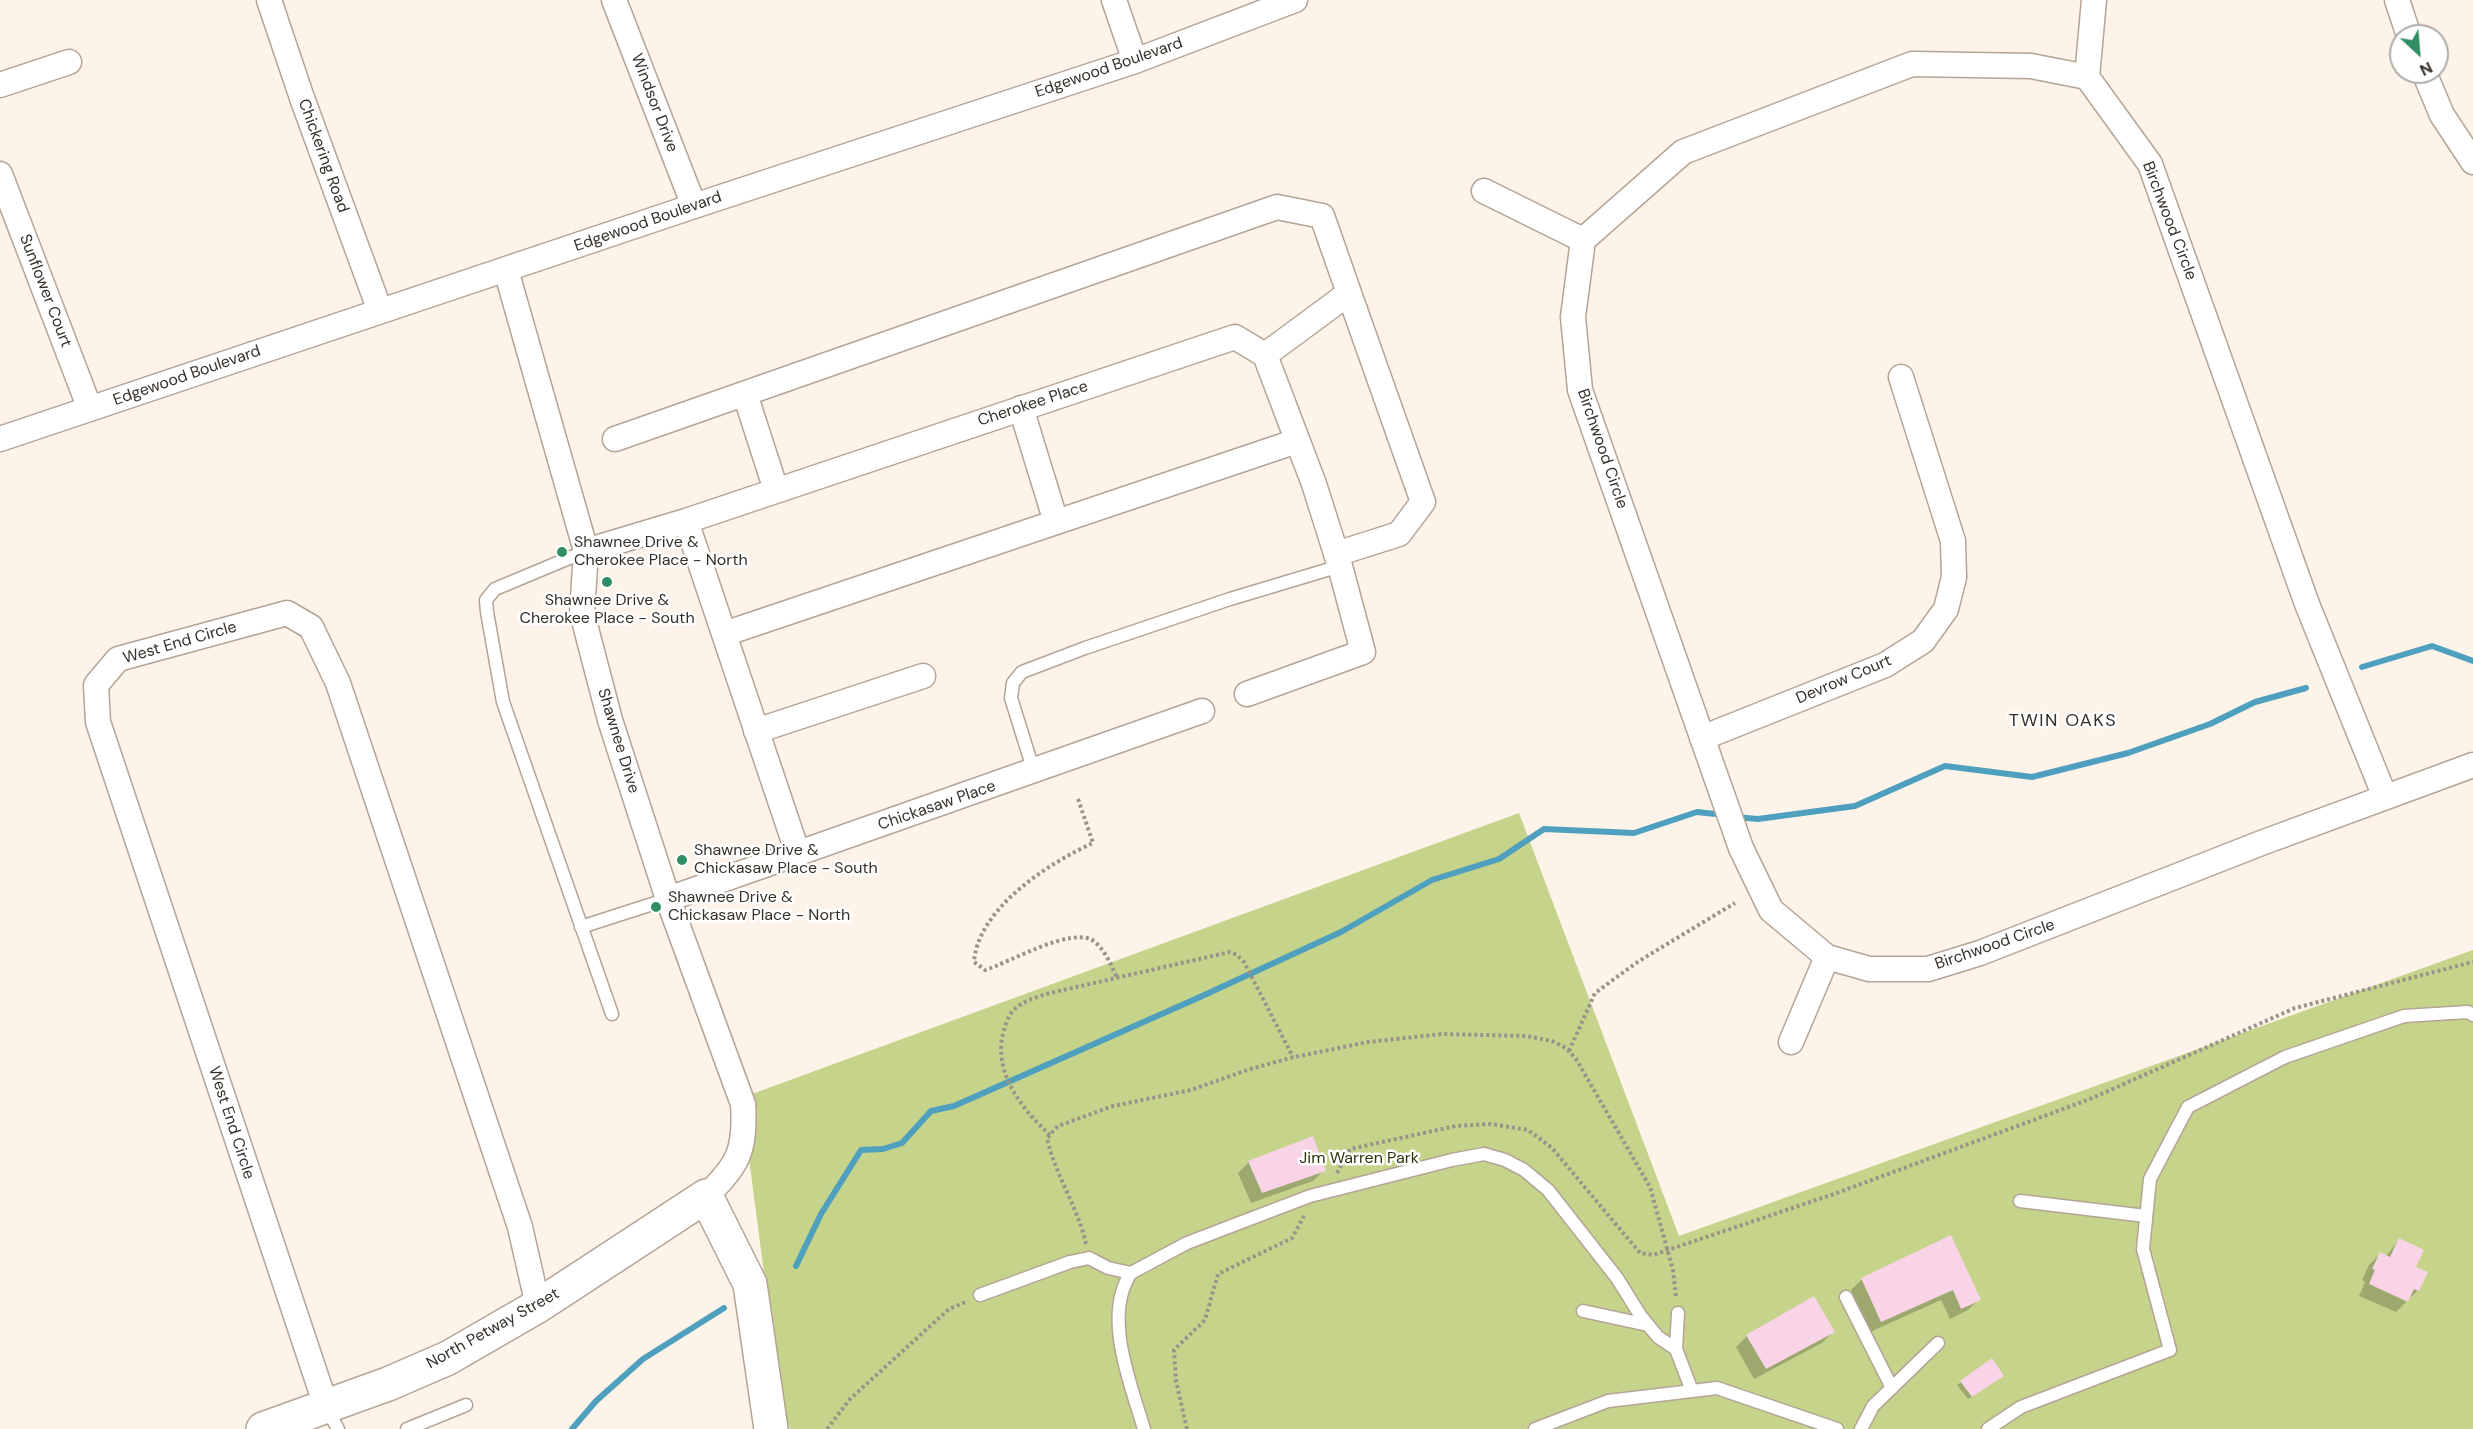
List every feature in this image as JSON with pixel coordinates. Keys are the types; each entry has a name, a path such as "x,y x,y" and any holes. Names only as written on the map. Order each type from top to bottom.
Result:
{"street":[{"name":"Chickering Road","path":"269,0 380,312"},
{"name":"Windsor Drive","path":"614,0 694,206"},
{"path":"1114,0 1135,61"},
{"name":"Edgewood Boulevard","path":"0,439 1135,61 1294,0"},
{"path":"1484,191 1583,240 1683,152 1911,64 2031,66 2087,77 2094,0"},
{"path":"2397,0 2405,24"},
{"path":"0,85 69,62"},
{"name":"Birchwood Circle","path":"2087,77 2151,164 2307,604 2385,797"},
{"path":"2429,84 2442,115 2473,162"},
{"name":"Sunflower Court","path":"0,174 90,409"},
{"path":"615,440 1277,207 1322,216 1423,502 1399,534 1338,560"},
{"name":"Birchwood Circle","path":"1583,240 1573,317 1580,390 1741,848 1771,910 1827,957 1869,969 1928,969 1939,966 1980,953 2473,765"},
{"name":"Shawnee Drive","path":"506,270 586,551 582,613 610,720 668,899 743,1104 745,1129 741,1151 725,1178 706,1196"},
{"path":"1247,694 1364,652 1338,560 1298,441 1265,355 1349,293"},
{"name":"Cherokee Place","path":"586,551 686,520 1235,337 1265,355"},
{"name":"Devrow Court","path":"1702,738 1885,665 1923,641 1946,609 1954,577 1953,541 1901,377"},
{"path":"745,393 776,490"},
{"path":"1021,408 1056,522"},
{"path":"724,634 1298,441"},
{"path":"686,520 798,854"},
{"name":"West End Circle","path":"332,1417 98,722 96,685 118,659 287,613 311,627 338,683 346,706 520,1227 538,1306"},
{"path":"756,731 923,676"},
{"name":"Chickasaw Place","path":"668,899 1069,760 1202,711"},
{"path":"1791,1042 1827,957"},
{"path":"706,1196 750,1284 771,1429"},
{"name":"North Petway Street","path":"263,1429 332,1417 388,1384 448,1358 538,1306 706,1196"}],"lane":[{"path":"586,551 495,589 486,600 503,702 612,1014"},
{"path":"1034,772 1011,698 1013,683 1022,672 1338,560"},
{"path":"581,927 668,899"},
{"path":"1988,1429 2021,1407 2170,1350 2143,1250 2150,1179 2188,1107 2285,1057 2404,1016 2469,1012 2473,1015"},
{"path":"1144,1429 1119,1337 1120,1307 1126,1281 1131,1273 1187,1244 1324,1192 1484,1154 1505,1160 1524,1170 1548,1190 1617,1278 1648,1325 1658,1337 1676,1349"},
{"path":"2020,1201 2146,1216"},
{"path":"980,1295 1089,1258 1108,1268 1131,1273"},
{"path":"1846,1297 1892,1388"},
{"path":"1583,1311 1648,1325"},
{"path":"1677,1313 1676,1349 1692,1391"},
{"path":"1861,1429 1873,1406 1938,1343"},
{"path":"1535,1429 1608,1401 1717,1388 1837,1429"},
{"path":"407,1429 466,1405"}],"path":[{"path":"1078,799 1094,843 1045,869 1014,894 982,932 974,952 974,962 984,970 1002,965 1065,938 1079,937 1093,940 1106,955 1117,978"},
{"path":"1569,1051 1595,993 1639,961 1735,903"},
{"path":"1050,1135 1027,1112 1005,1074 1001,1062 1001,1046 1011,1012 1027,1001 1050,993 1230,952 1244,962 1293,1057"},
{"path":"1187,1429 1176,1381 1174,1350 1205,1320 1218,1274 1292,1238 1309,1206 1331,1186 1350,1149 1456,1126 1491,1124 1527,1130 1552,1148 1640,1253 1653,1255 1834,1194 2090,1099 2295,1008 2473,962"},
{"path":"1089,1258 1083,1231 1052,1161 1047,1138 1058,1126 1113,1106 1191,1090 1293,1057 1368,1042 1442,1034 1526,1036 1552,1041 1569,1051 1588,1079 1650,1187 1673,1270 1677,1313"},
{"path":"826,1429 850,1399 949,1310 980,1295"}],"green space":[{"name":"Jim Warren Park","path":"1519,813 1679,1236 2473,950 2473,1429 790,1429 781,1403 741,1098"}],"building":[{"path":"1313,1136 1326,1171 1262,1193 1248,1161"},
{"path":"1951,1235 1981,1300 1961,1309 1953,1290 1881,1322 1861,1278"},
{"path":"2399,1238 2424,1250 2416,1267 2428,1272 2419,1291 2414,1289 2408,1302 2369,1284 2375,1270 2372,1269 2380,1252 2390,1257"},
{"path":"1814,1296 1835,1332 1766,1369 1746,1335"},
{"path":"1992,1358 2004,1376 1972,1397 1960,1381"}],"waterway":[{"path":"2362,667 2432,646 2473,661"},
{"path":"1735,817 1758,819 1855,806 1945,766 2032,777 2128,753 2210,724 2255,702 2306,688"},
{"path":"796,1266 821,1214 861,1150 883,1149 902,1143 931,1111 954,1106 1200,997 1341,932 1432,880 1499,859 1544,829 1634,833 1697,812 1725,815"},
{"path":"572,1429 596,1401 643,1359 724,1308"}],"place":[{"name":"Shawnee Drive & Cherokee Place - North","path":"562,552"},
{"name":"Shawnee Drive & Cherokee Place - South","path":"607,582"},
{"name":"Shawnee Drive & Chickasaw Place - South","path":"682,860"},
{"name":"Shawnee Drive & Chickasaw Place - North","path":"656,907"}],"district":[{"name":"TWIN OAKS","path":"2063,721"}]}
